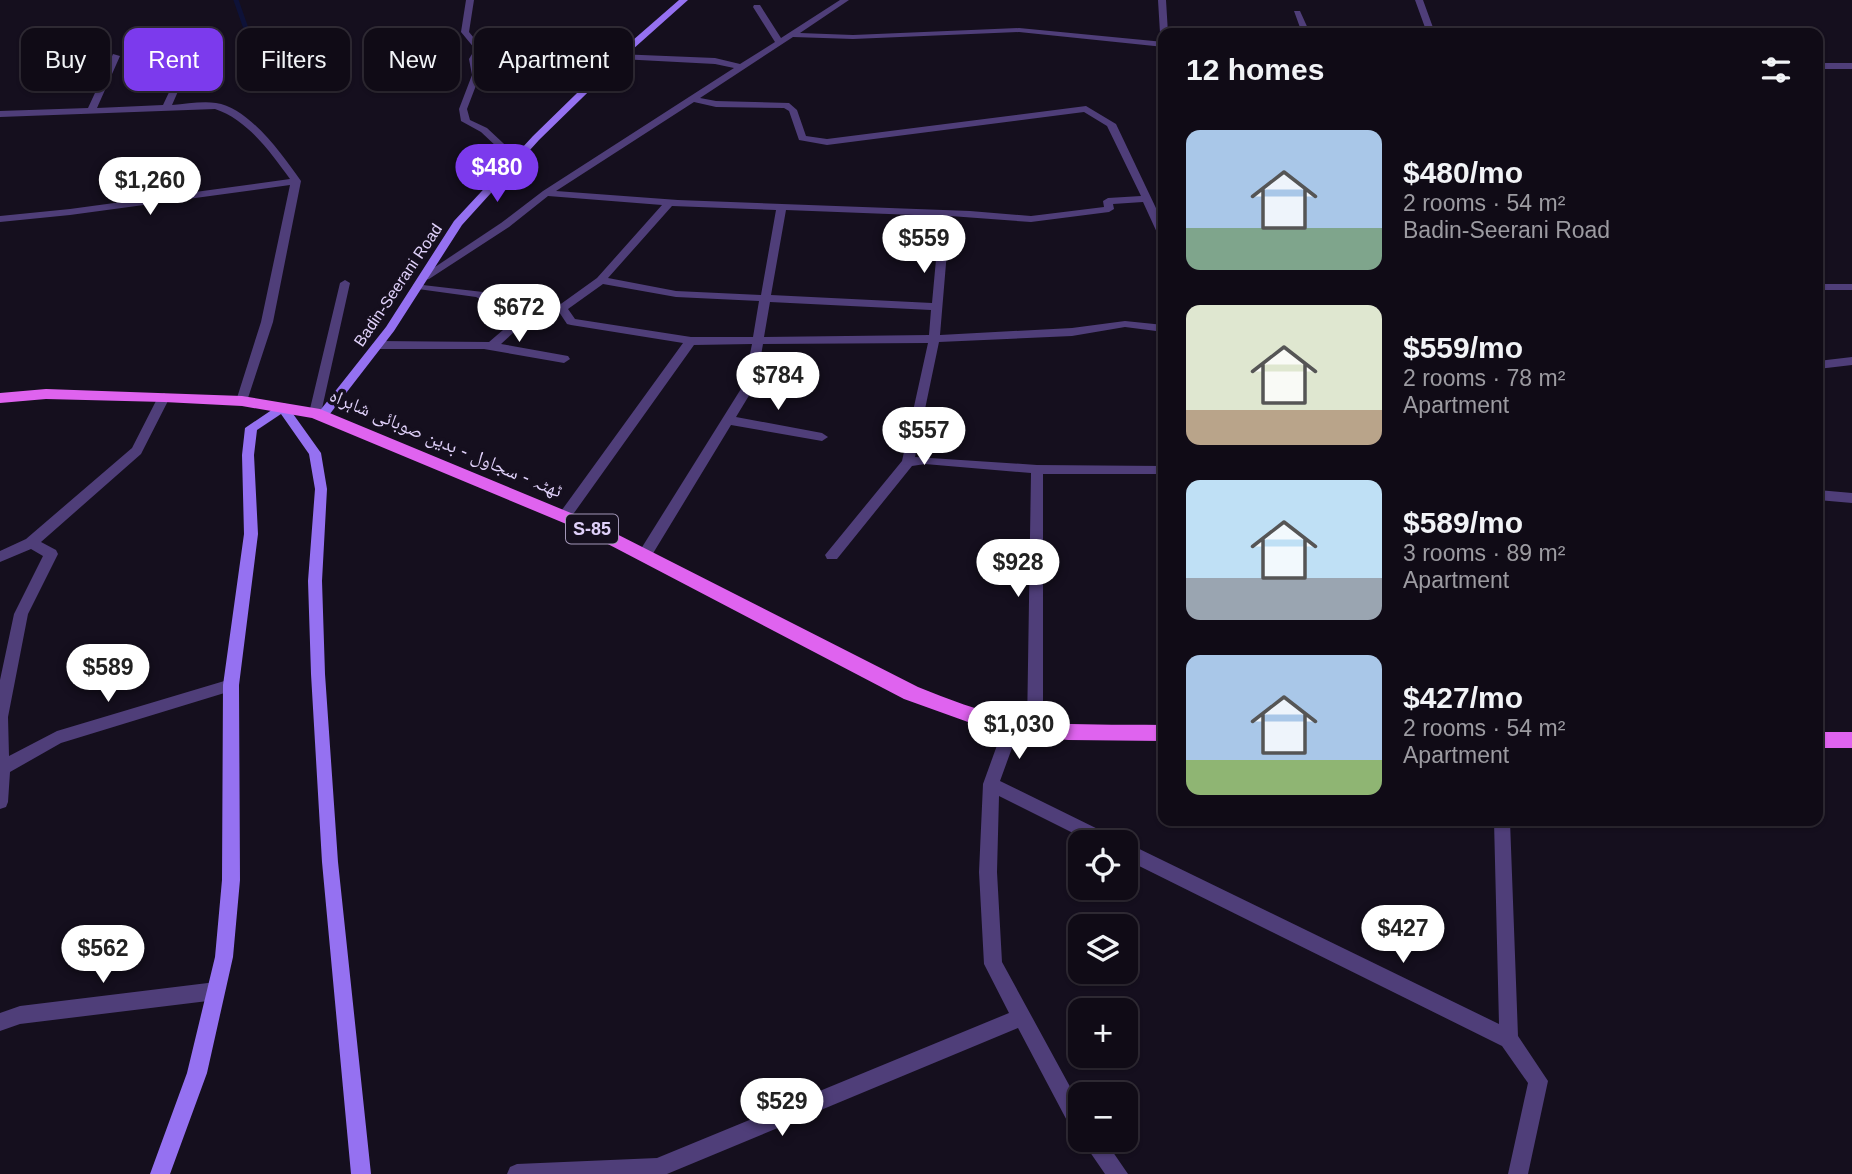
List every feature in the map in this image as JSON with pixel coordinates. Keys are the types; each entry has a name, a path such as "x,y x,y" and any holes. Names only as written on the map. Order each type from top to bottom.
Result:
{"main road":[{"name":"ٹھٹہ - سجاول - بدین صوبائی شاہراہ","path":"0,398 47,394 242,401 318,415 564,517 911,693 968,715 1012,726 1158,733"},
{"path":"1823,740 1852,740"}],"street":[{"path":"470,0 465,32 479,49 473,59 476,75 463,109 466,121 484,130 516,159"},
{"name":"Badin-Seerani Road","path":"633,45 684,0"},
{"path":"421,282 505,225 546,193 744,67 789,35 820,19 845,0"},
{"path":"1162,0 1164,28"},
{"path":"1419,0 1429,28"},
{"path":"757,7 779,42"},
{"path":"1297,13 1304,28"},
{"path":"789,35 853,37 1019,30 1158,44"},
{"path":"92,110 116,56"},
{"path":"633,57 715,61 744,67"},
{"path":"1823,65 1852,66"},
{"path":"166,108 174,91"},
{"name":"Badin-Seerani Road","path":"318,415 378,345 458,223 516,159 585,91"},
{"path":"694,99 716,104 786,106 793,110 802,138 827,142 1086,110 1111,124 1158,223"},
{"path":"0,114 226,108 269,145 296,181 267,322 242,401"},
{"path":"0,219 296,181"},
{"path":"546,193 669,203 945,213 1031,219 1110,209 1108,201 1147,198"},
{"path":"492,346 524,317 562,308 601,280 669,203"},
{"path":"644,556 750,384 782,207"},
{"path":"832,555 908,462 934,339 945,213"},
{"path":"601,280 676,294 937,307"},
{"path":"421,282 480,294 524,317"},
{"path":"318,415 345,283"},
{"path":"1823,287 1852,287"},
{"path":"562,308 571,322 691,341 934,339 1072,332 1125,324 1158,328"},
{"path":"564,517 691,341"},
{"path":"378,345 492,346 564,359"},
{"path":"1823,364 1852,361"},
{"path":"0,557 31,543 137,451 164,397"},
{"path":"160,1174 197,1073 224,957 231,880 231,685 251,534 248,454 251,428 282,407 315,453 321,489 315,581 318,674 330,862 361,1174"},
{"path":"728,421 822,437"},
{"path":"908,462 925,460 1037,469 1158,470"},
{"path":"1035,728 1037,469"},
{"path":"1823,495 1852,498"},
{"path":"0,802 0,717 21,614 51,554 31,543"},
{"path":"1,769 57,738 231,685"},
{"path":"1012,726 991,784 988,872 993,964 1068,1103"},
{"path":"991,784 1084,830"},
{"path":"1502,826 1509,1039"},
{"path":"1138,856 1509,1039 1538,1081 1518,1174"},
{"path":"0,1022 20,1015 216,991"},
{"path":"517,1174 657,1168 1021,1017"},
{"path":"1101,1152 1118,1174"}],"waterway":[{"path":"236,0 246,28"}]}
